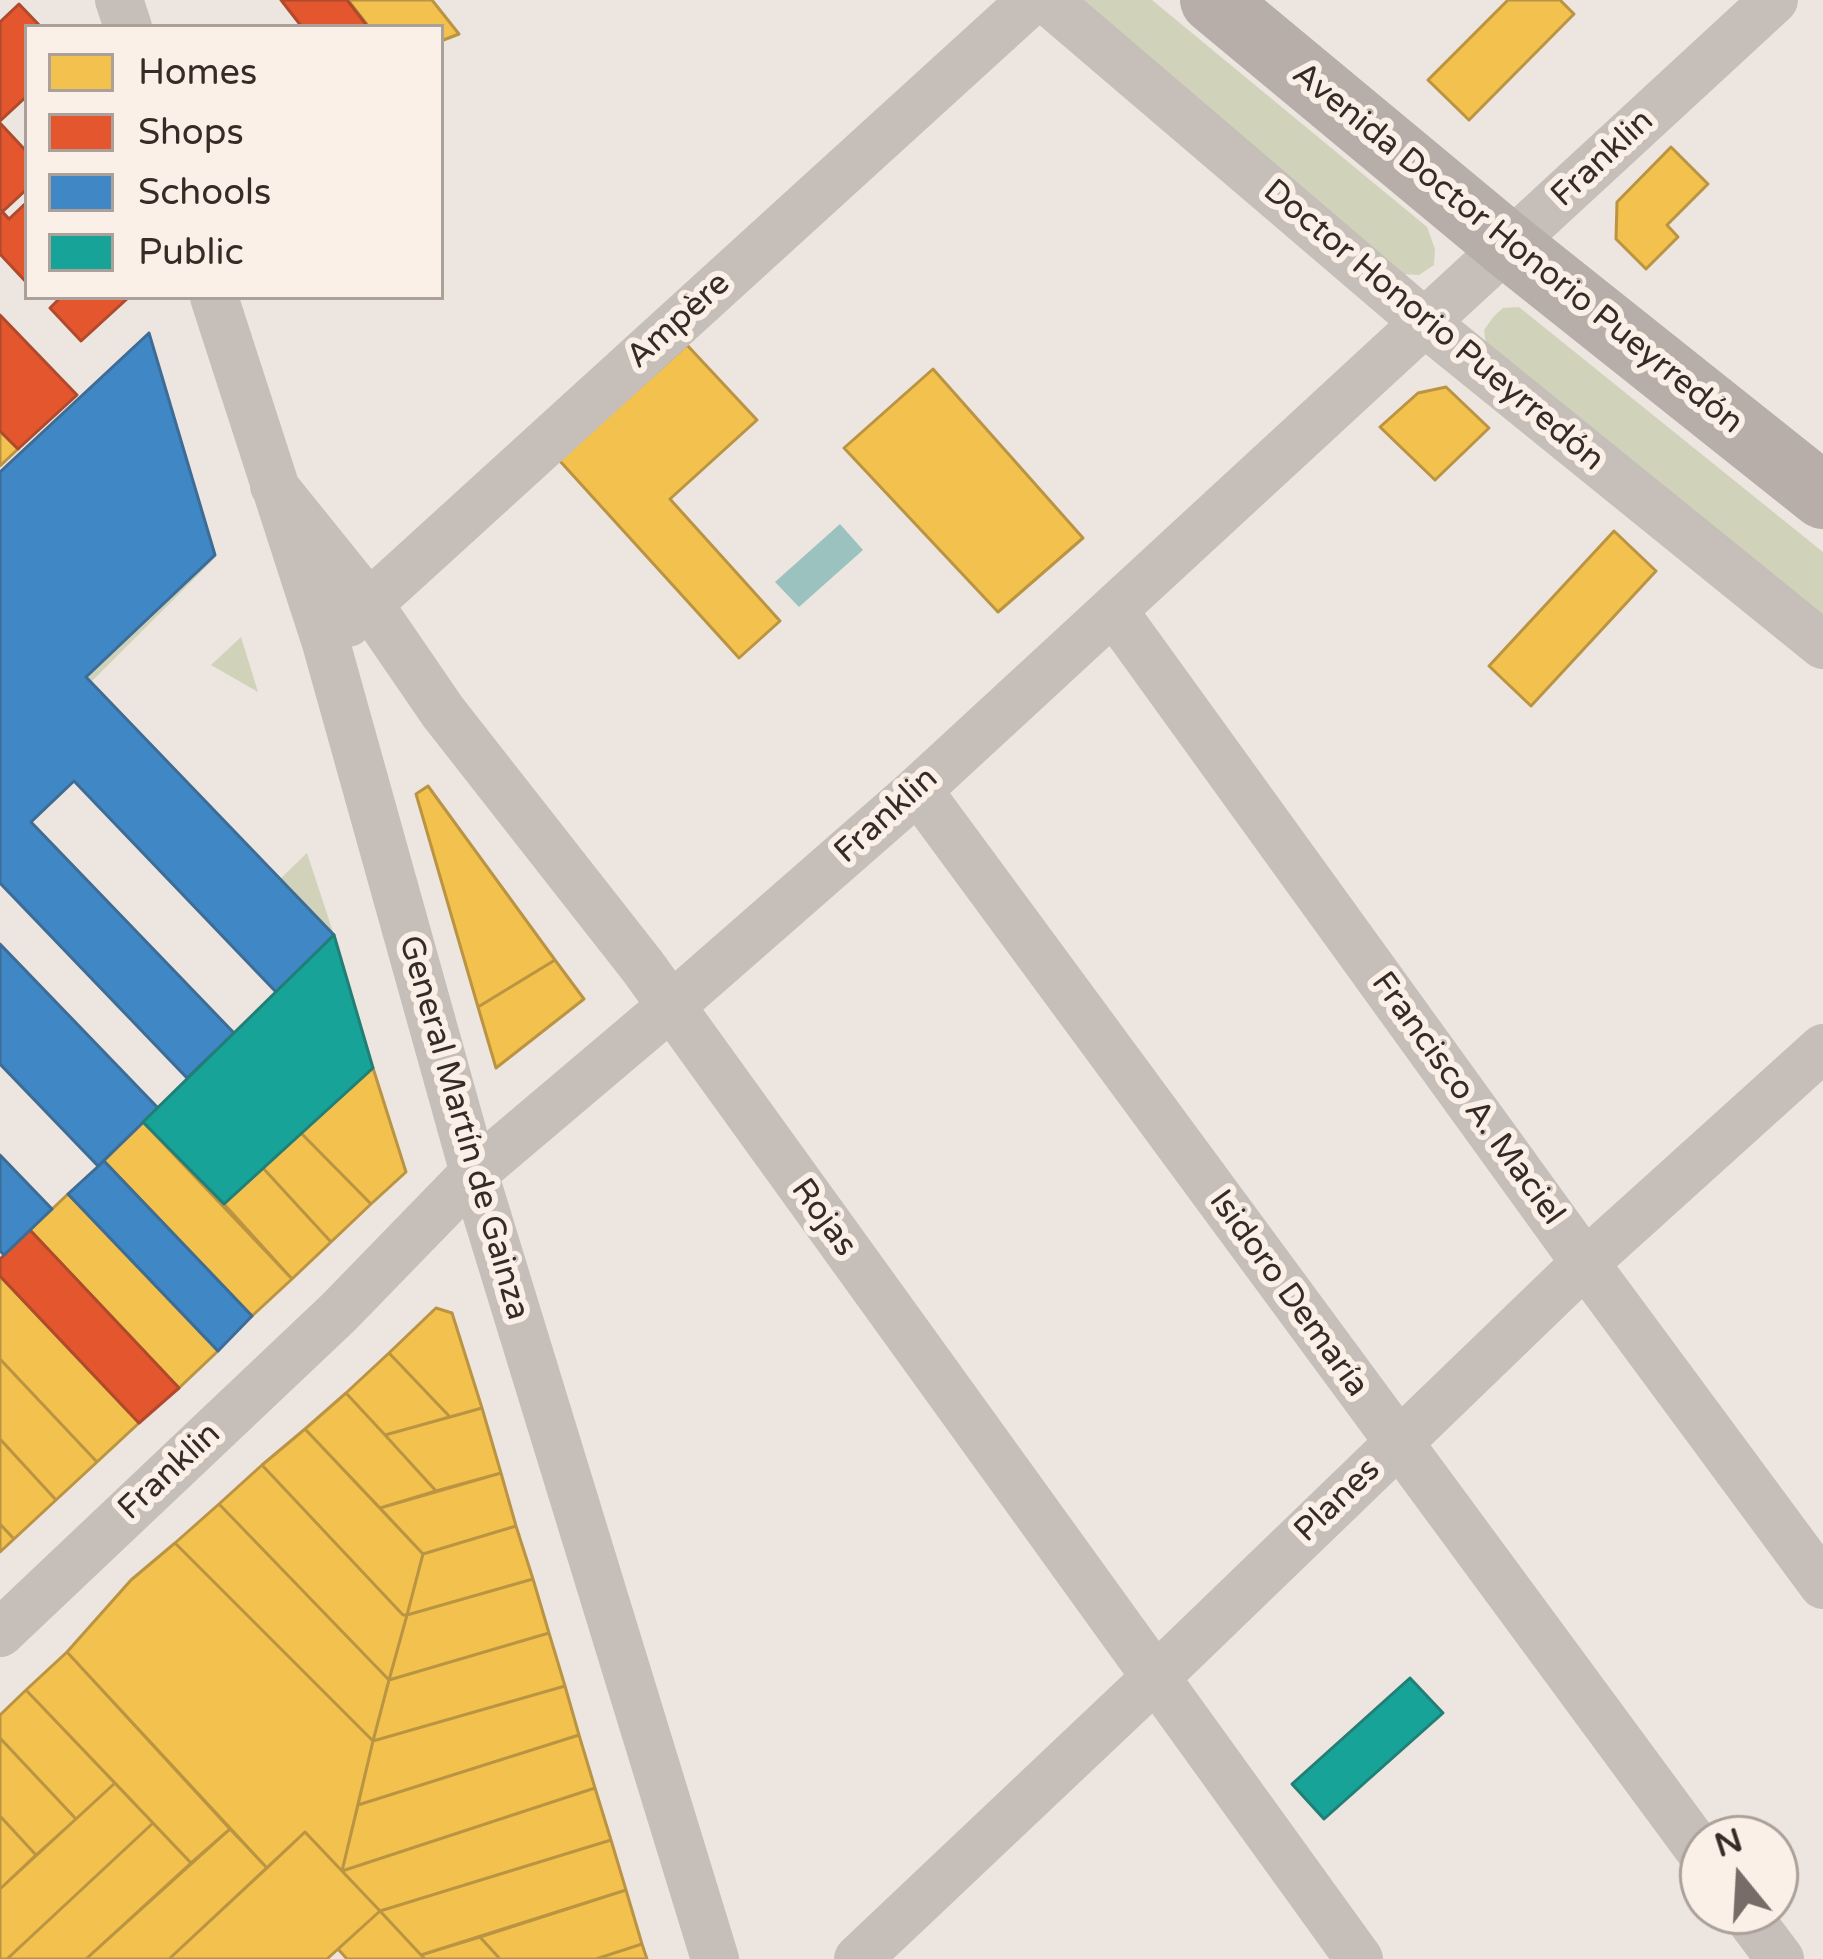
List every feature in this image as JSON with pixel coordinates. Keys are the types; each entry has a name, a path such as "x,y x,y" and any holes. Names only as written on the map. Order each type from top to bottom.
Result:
{"main road":[{"name":"Avenida Doctor Honorio Pueyrredón","path":"1213,0 1509,246 1823,496"}],"street":[{"name":"Ampère","path":"326,643 1032,0"},
{"name":"Doctor Honorio Pueyrredón","path":"1047,0 1424,322 1823,645"},
{"name":"Franklin","path":"0,1633 339,1312 474,1173 918,790 1774,0"},
{"name":"General Martín de Gainza","path":"215,300 326,643 474,1173 715,1959"},
{"name":"Rojas","path":"274,486 643,967 1359,1959"},
{"name":"Francisco A. Maciel","path":"1113,610 1823,1585"},
{"name":"Isidoro Demaría","path":"918,790 1679,1824"},
{"name":"Planes","path":"858,1959 1586,1263 1823,1048"}],"green space":[{"path":"1066,0 1152,0 1427,227 1435,249 1434,265 1419,275 1400,274"},
{"path":"1519,307 1823,552 1823,626 1487,350 1484,330 1494,316 1503,308"},
{"path":"215,555 91,682 86,677"},
{"path":"241,637 258,692 211,665"},
{"path":"307,853 334,935 280,879"}],"water":[{"path":"840,524 863,550 799,607 775,582"}],"building: Homes":[{"path":"348,0 432,0 459,34 444,40 444,24 367,24"},
{"path":"1508,0 1560,0 1574,14 1469,120 1428,80"},
{"path":"1671,147 1708,184 1667,225 1678,237 1646,269 1616,239 1617,202"},
{"path":"687,345 757,420 670,499 780,621 739,658 559,460"},
{"path":"933,369 1083,538 998,612 844,448"},
{"path":"1446,387 1489,428 1435,480 1380,427 1418,393"},
{"path":"0,431 18,449 0,466"},
{"path":"1614,531 1656,571 1531,706 1489,666"},
{"path":"428,786 555,960 478,1007 416,794"},
{"path":"555,960 584,999 496,1068 478,1007"},
{"path":"373,1068 406,1172 371,1204 301,1133"},
{"path":"143,1122 292,1279 252,1316 104,1161"},
{"path":"301,1133 371,1204 331,1242 263,1168"},
{"path":"263,1168 331,1242 292,1279 224,1204"},
{"path":"68,1194 218,1351 179,1388 30,1230"},
{"path":"0,1276 139,1423 97,1462 0,1359"},
{"path":"436,1308 452,1313 482,1408 450,1417 389,1353"},
{"path":"389,1353 450,1417 385,1435 346,1393"},
{"path":"0,1359 97,1462 56,1500 0,1439"},
{"path":"346,1393 436,1491 380,1508 305,1429"},
{"path":"482,1408 501,1473 436,1491 385,1435"},
{"path":"305,1429 423,1554 407,1615 262,1465"},
{"path":"0,1439 56,1500 14,1539 0,1524"},
{"path":"262,1465 407,1615 389,1680 219,1504"},
{"path":"501,1473 516,1526 423,1554 380,1508"},
{"path":"219,1504 389,1680 373,1741 175,1543"},
{"path":"0,1524 14,1539 0,1552"},
{"path":"516,1526 533,1579 407,1615 423,1554"},
{"path":"175,1543 373,1741 342,1871 305,1832 267,1868 67,1652 131,1580"},
{"path":"533,1579 549,1633 389,1680 407,1615"},
{"path":"549,1633 565,1686 373,1741 389,1680"},
{"path":"67,1652 230,1829 191,1863 26,1690"},
{"path":"565,1686 579,1735 358,1805 373,1741"},
{"path":"26,1690 115,1783 76,1819 0,1738 0,1715"},
{"path":"579,1735 595,1788 342,1871 358,1805"},
{"path":"0,1738 76,1819 36,1855 0,1816"},
{"path":"115,1783 153,1823 7,1959 0,1959 0,1889"},
{"path":"595,1788 611,1840 380,1911 342,1871"},
{"path":"0,1816 36,1855 0,1889"},
{"path":"153,1823 191,1863 86,1959 7,1959"},
{"path":"230,1829 267,1868 169,1959 86,1959"},
{"path":"305,1832 380,1911 327,1959 169,1959"},
{"path":"611,1840 626,1890 421,1955 380,1911"},
{"path":"626,1890 642,1944 596,1959 500,1959 480,1937"},
{"path":"380,1911 425,1959 347,1959 338,1949"},
{"path":"480,1937 500,1959 425,1959 421,1955"},
{"path":"642,1944 647,1959 596,1959"}],"building: Shops":[{"path":"281,0 347,0 366,24 300,24"},
{"path":"19,4 38,24 24,24 24,99 0,121 0,22"},
{"path":"0,123 24,149 24,205 9,219 0,209"},
{"path":"24,192 24,280 0,254 0,214"},
{"path":"58,300 126,300 81,341 50,308"},
{"path":"0,315 77,395 18,449 0,431"},
{"path":"30,1230 179,1388 139,1423 0,1276 0,1259"}],"building: Schools":[{"path":"149,333 215,555 86,677 334,935 276,992 74,781 31,822 234,1033 187,1078 0,883 0,472"},
{"path":"0,944 158,1108 98,1166 0,1064"},
{"path":"0,1155 52,1209 4,1255 0,1251"},
{"path":"104,1161 252,1316 218,1351 68,1194"}],"building: Public":[{"path":"334,935 373,1068 224,1204 143,1122"},
{"path":"1410,1678 1443,1713 1324,1819 1292,1784"}]}
